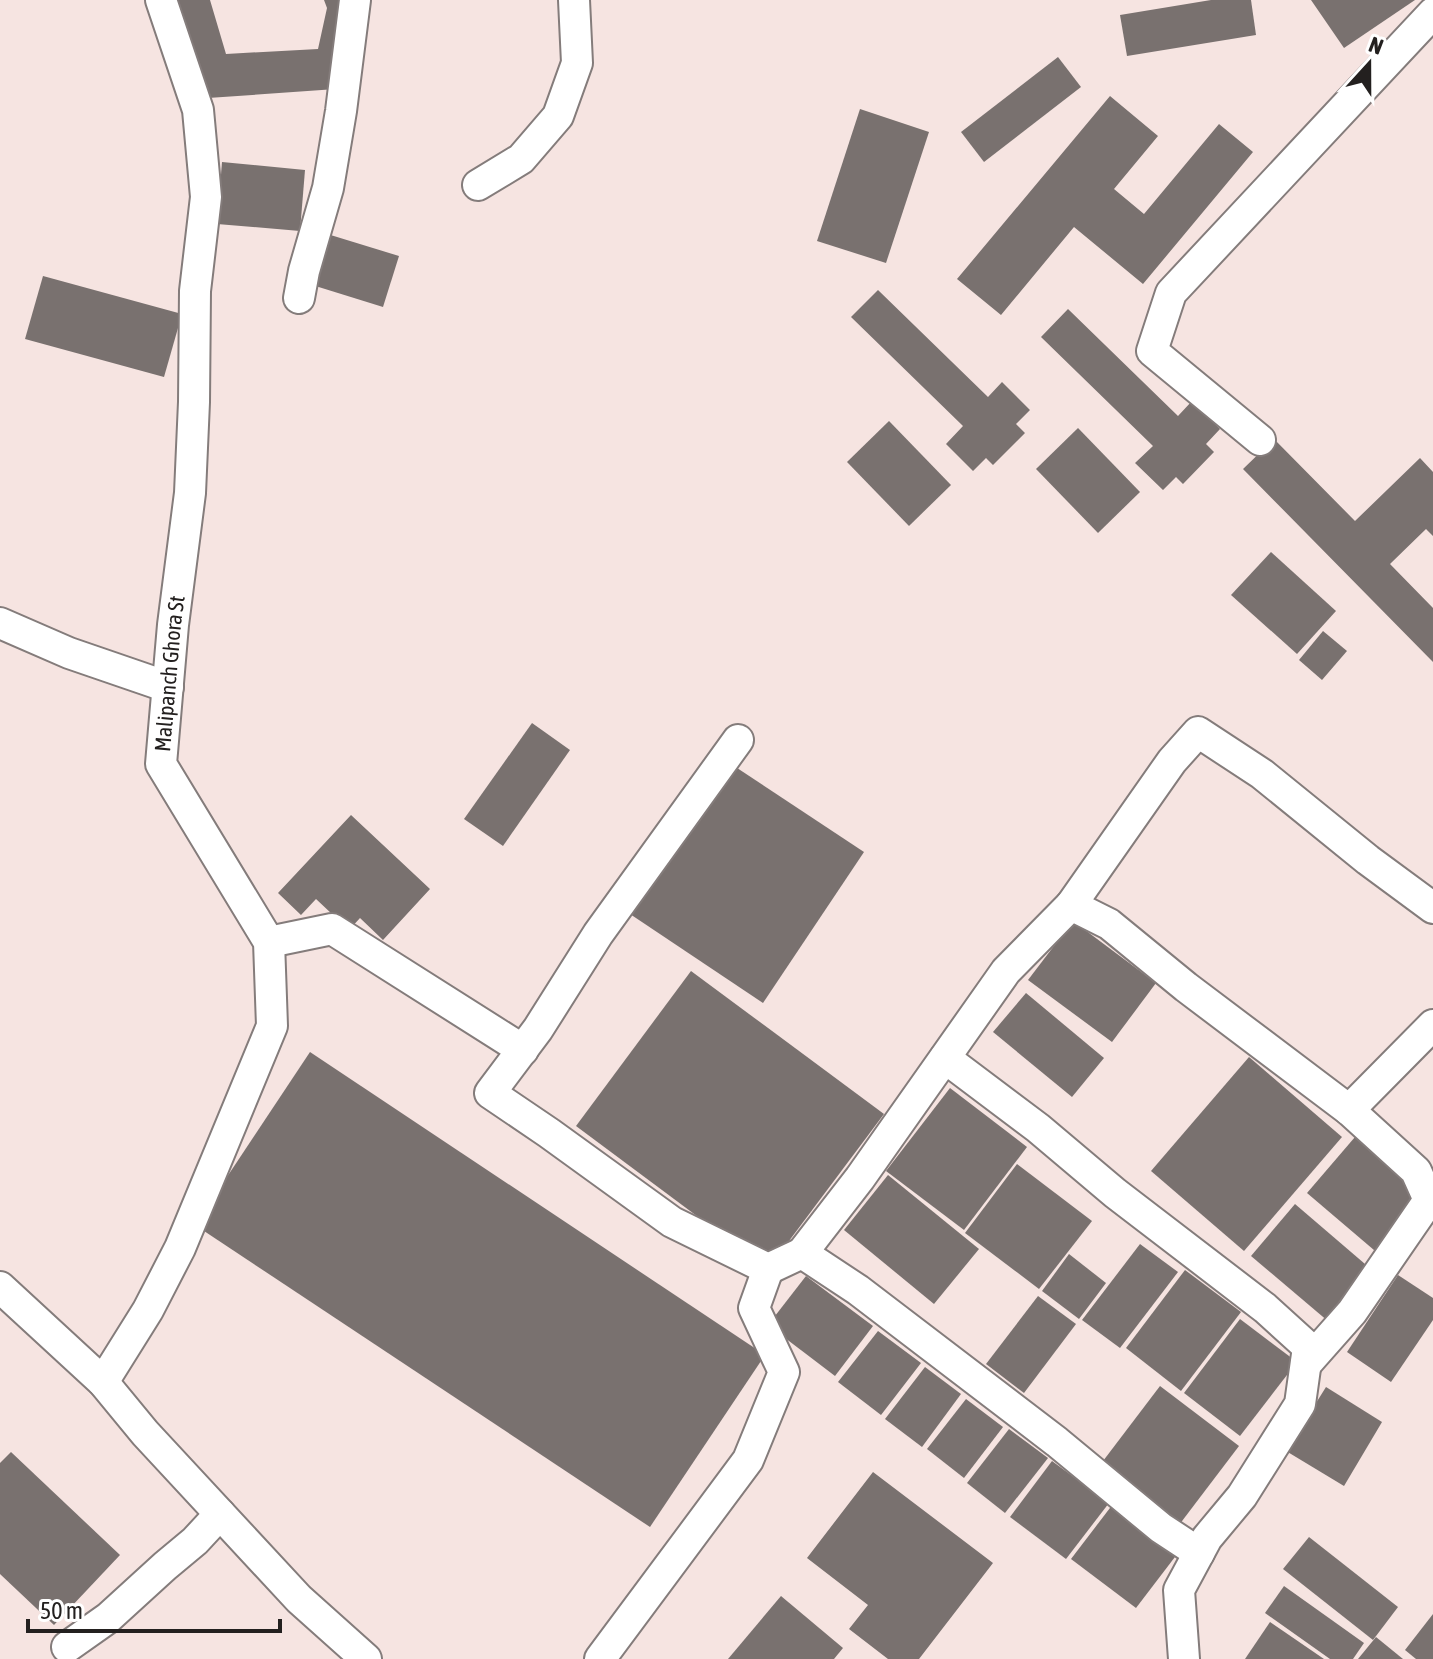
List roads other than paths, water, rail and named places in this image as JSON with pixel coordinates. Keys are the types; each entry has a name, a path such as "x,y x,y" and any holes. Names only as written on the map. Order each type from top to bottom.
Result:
{"street":[{"name":"Malipanch Ghora St","path":"103,1382 148,1310 180,1248 272,1026 269,942 161,764 173,625 190,493 195,291 206,197 198,110 161,0"},
{"path":"299,298 328,188 355,0"},
{"path":"478,185 521,159 558,116 577,63 574,0"},
{"path":"1260,440 1152,351 1171,293 1433,13"},
{"path":"0,623 69,653 168,687"},
{"path":"600,1659 748,1460 784,1372 754,1308 768,1269 802,1253 860,1178 1006,971 1071,905 1172,761 1198,732 1262,774 1433,908"},
{"path":"738,740 598,934 523,1050 490,1093 672,1222 768,1269"},
{"path":"1071,905 1109,924 1186,987 1349,1110 1416,1171 1429,1200 1352,1312 1306,1364"},
{"path":"269,942 332,929 523,1050"},
{"path":"1349,1110 1433,1025"},
{"path":"945,1058 1265,1308 1308,1347 1300,1404 1242,1496 1207,1538 1179,1590 1184,1659"},
{"path":"802,1253 858,1290 1057,1442 1161,1528 1199,1553"},
{"path":"0,1287 103,1382 145,1433 299,1599 366,1659"},
{"path":"67,1647 108,1618 195,1541 220,1514"}]}
